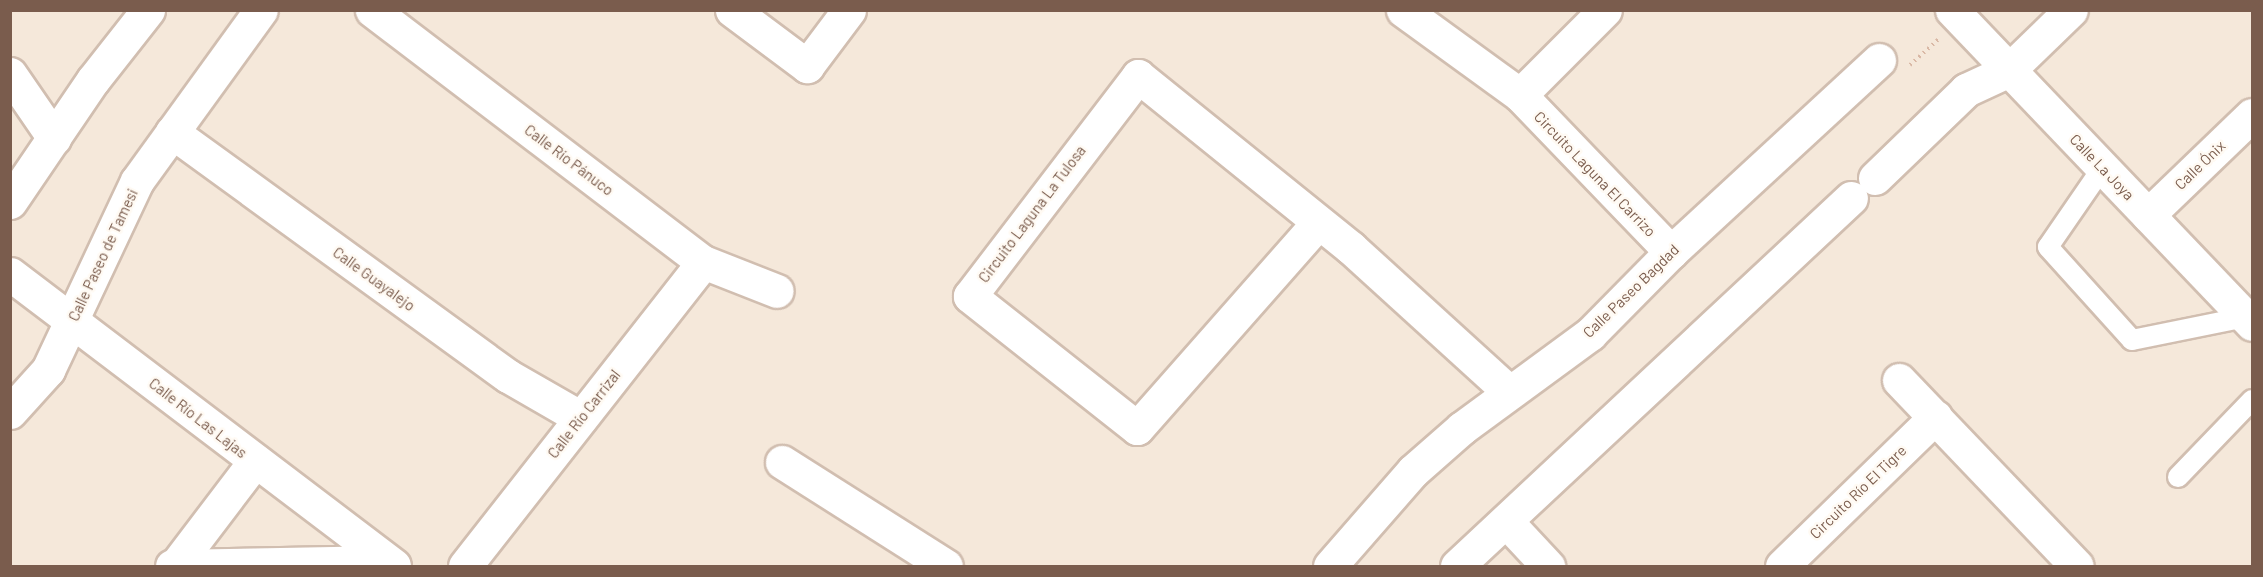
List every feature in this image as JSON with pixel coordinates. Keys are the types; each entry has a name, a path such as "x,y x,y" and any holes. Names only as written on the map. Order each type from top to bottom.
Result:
{"street":[{"path":"10,202 148,10"},
{"name":"Calle Paseo de Tamesi","path":"10,412 48,370 137,181 261,10"},
{"name":"Calle Río Pánuco","path":"372,10 703,262 777,291"},
{"path":"732,10 807,66 849,10"},
{"name":"Circuito Laguna El Carrizo","path":"1403,10 1520,95 1671,252"},
{"name":"Circuito Laguna El Carrizo","path":"1445,10 1471,60"},
{"path":"1520,95 1605,10"},
{"path":"1457,567 1966,90 2009,70 2071,10"},
{"name":"Calle La Joya","path":"1956,15 2249,321"},
{"name":"Calle Paseo Bagdad","path":"1330,567 1413,471 1509,392 1590,334 1671,252 1872,67"},
{"path":"10,74 54,138"},
{"name":"Circuito Laguna La Tulosa","path":"1317,224 1137,428 970,296 1138,76 1317,224 1351,248 1509,392"},
{"name":"Calle Ónix","path":"2148,215 2253,115"},
{"name":"Calle Guayalejo","path":"172,132 508,376 581,418"},
{"name":"Calle Río Carrizal","path":"465,567 703,262"},
{"name":"Calle Río Las Lajas","path":"10,274 390,564"},
{"path":"1899,380 2077,567"},
{"name":"Circuito Río El Tigre","path":"1782,567 1935,417"},
{"path":"174,566 255,461"},
{"path":"782,462 946,567"},
{"path":"1506,521 1548,567"},
{"path":"174,566 390,564"}],"lane":[{"path":"2103,167 2048,247 2132,340 2249,321"},
{"path":"2178,477 2253,399"}],"path":[{"path":"1872,67 1910,65 1956,15"}],"shaded area":[{"path":"11,11 2252,11 2252,566 11,566"}]}
